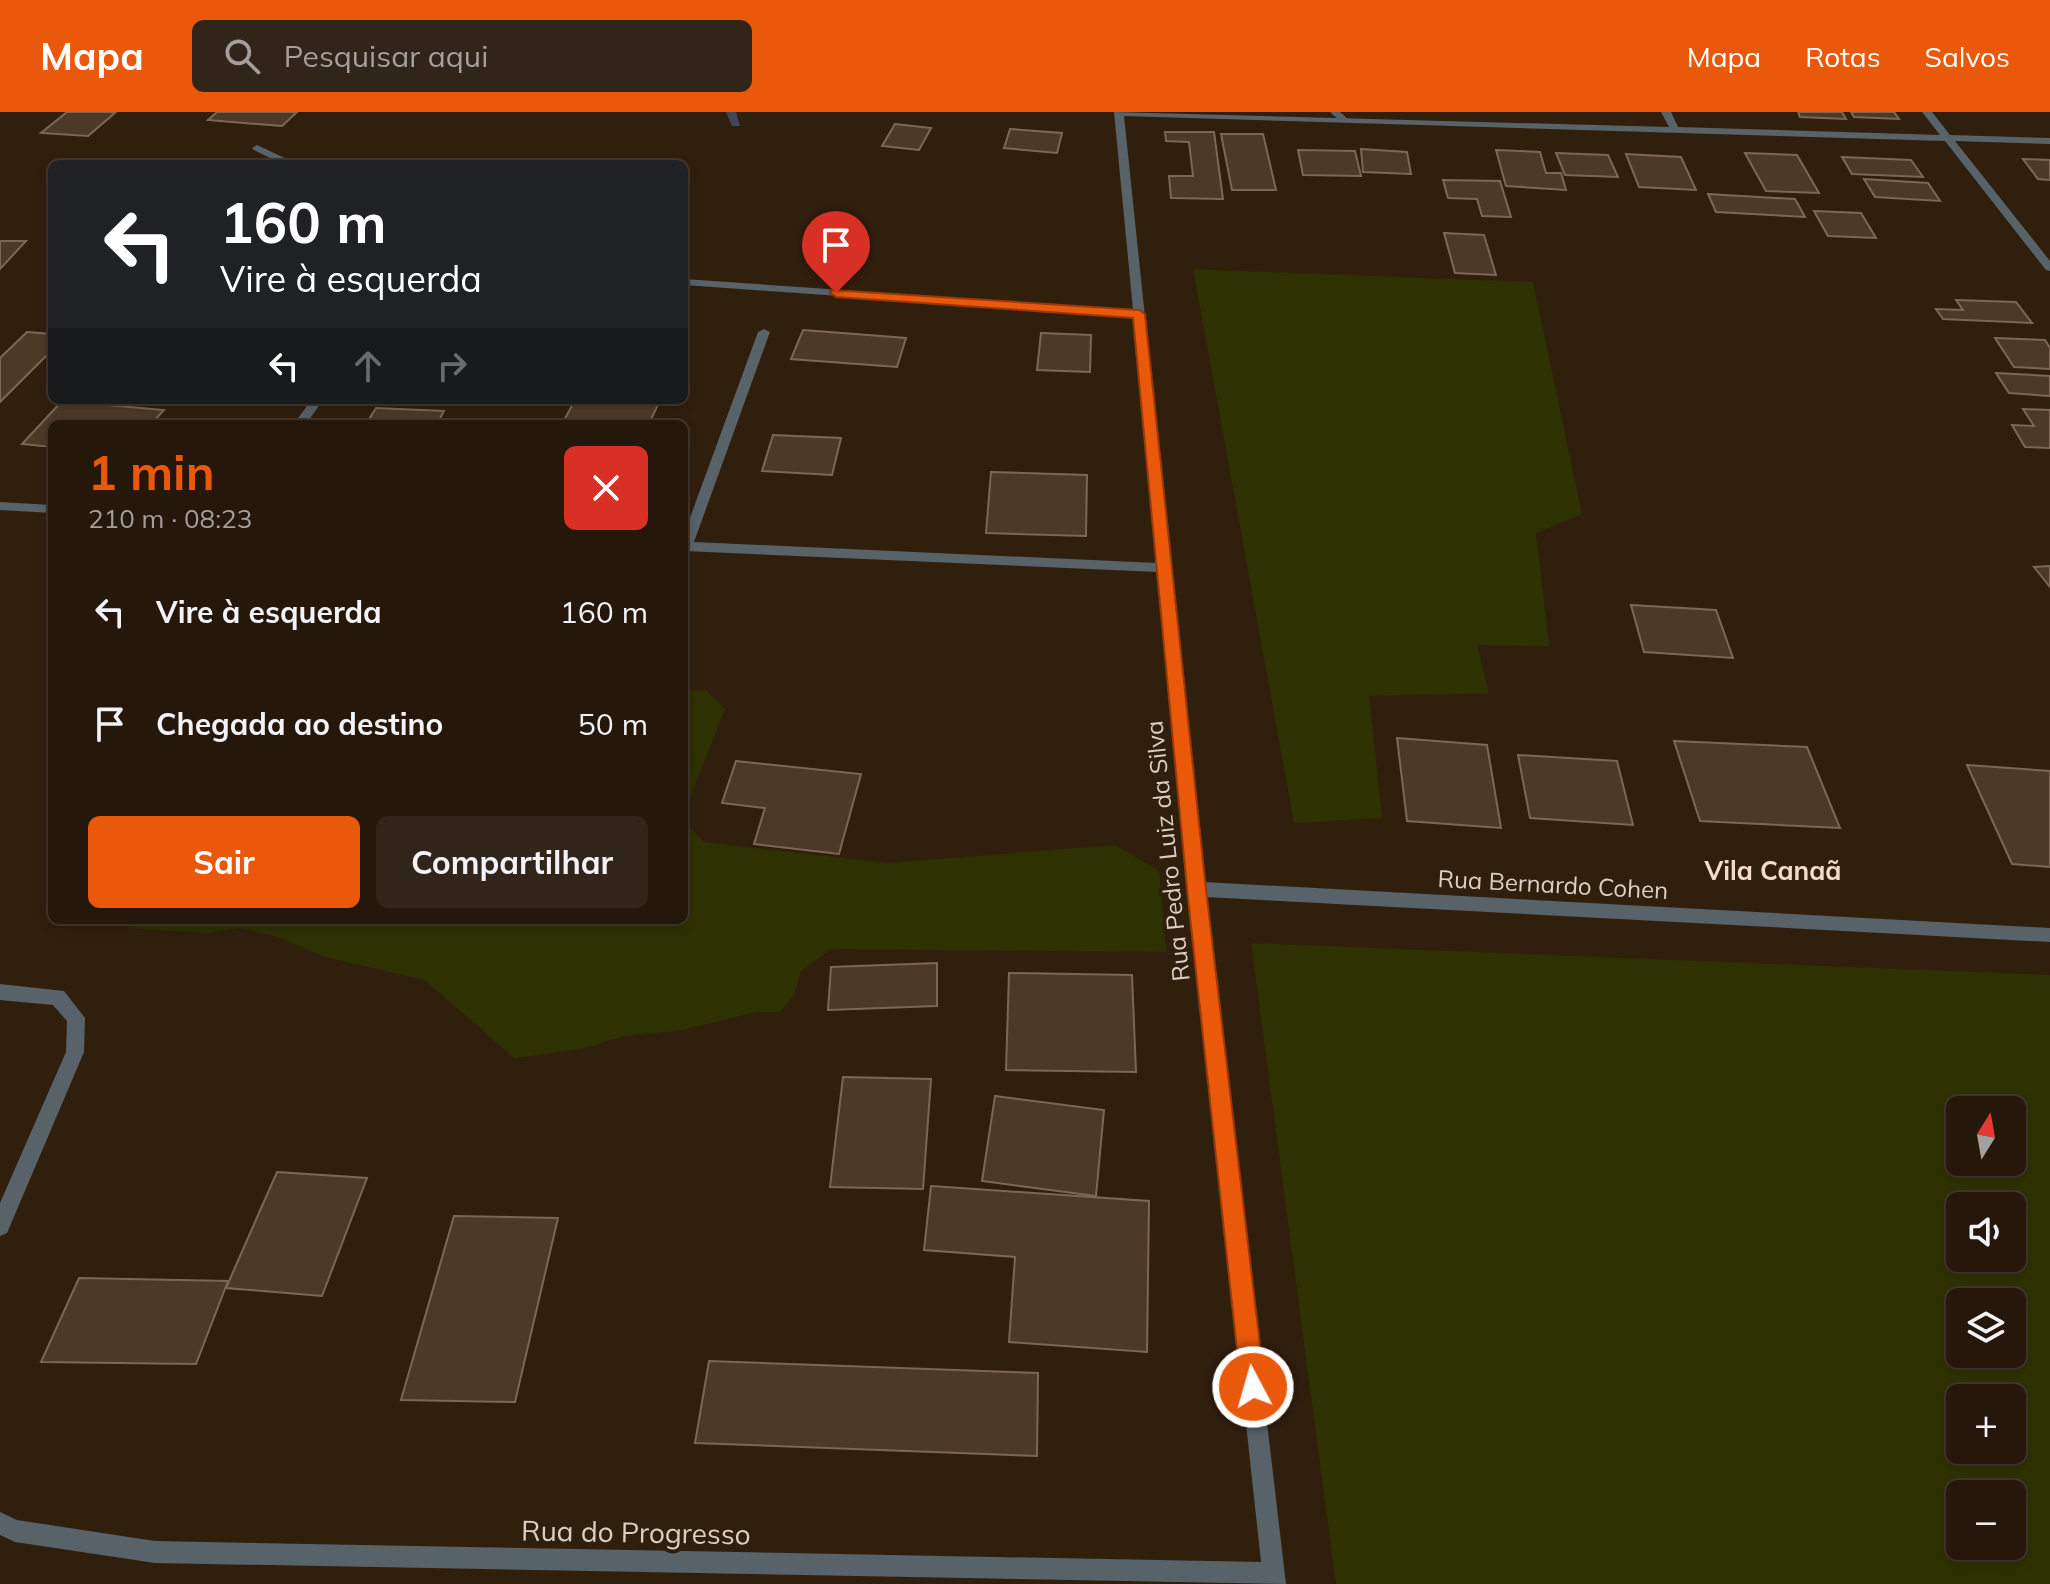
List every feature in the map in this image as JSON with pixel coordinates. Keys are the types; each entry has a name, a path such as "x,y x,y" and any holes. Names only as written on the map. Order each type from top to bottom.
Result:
{"street":[{"path":"1119,112 1344,120 1402,117 1675,130 2050,141"},
{"name":"Rua Pedro Luiz da Silva","path":"1119,112 1196,889 1275,1579"},
{"path":"1335,112 1344,120"},
{"path":"1666,112 1675,130"},
{"path":"1927,112 2050,268"},
{"path":"257,148 282,160"},
{"path":"688,282 1139,314"},
{"path":"688,538 764,332"},
{"path":"0,506 48,509"},
{"path":"688,546 1164,568"},
{"name":"Rua Bernardo Cohen","path":"1196,889 2050,935"},
{"path":"0,992 58,997 76,1018 75,1052 0,1226"},
{"name":"Rua do Progresso","path":"0,1523 15,1531 155,1552 1275,1579"}],"green space":[{"path":"1193,269 1533,282 1582,514 1536,533 1549,646 1477,645 1489,693 1369,696 1382,818 1294,823"},
{"path":"706,690 725,709 688,803 688,691"},
{"path":"688,825 704,842 887,863 1115,845 1159,871 1166,952 831,949 801,971 794,995 780,1012 757,1012 678,1031 624,1036 582,1049 514,1058 425,980 325,957 278,937 241,928 207,933 129,928 126,924 688,924"},
{"path":"1251,943 2050,975 2050,1584 1336,1584"}],"building":[{"path":"67,112 116,112 88,136 41,133"},
{"path":"217,112 297,112 282,126 208,120"},
{"path":"1798,112 1842,112 1846,119 1800,117"},
{"path":"1851,112 1894,112 1899,119 1854,117"},
{"path":"895,124 931,128 919,150 882,146"},
{"path":"1010,129 1062,133 1057,153 1004,148"},
{"path":"1165,132 1214,132 1223,199 1171,198 1169,176 1193,176 1189,142 1166,141"},
{"path":"1221,134 1263,134 1276,190 1232,190"},
{"path":"1361,149 1407,152 1411,174 1363,172"},
{"path":"1298,150 1355,151 1361,176 1303,175"},
{"path":"1496,150 1540,152 1546,173 1561,173 1566,190 1506,186"},
{"path":"1556,153 1608,155 1618,177 1565,175"},
{"path":"1745,153 1797,155 1819,193 1766,191"},
{"path":"1626,154 1681,157 1696,190 1639,187"},
{"path":"1842,157 1911,160 1923,177 1852,174"},
{"path":"2023,159 2050,160 2050,180 2038,179"},
{"path":"1864,179 1928,183 1940,201 1875,197"},
{"path":"1443,180 1500,181 1511,217 1482,216 1477,199 1448,198"},
{"path":"1708,194 1795,199 1805,217 1716,212"},
{"path":"1814,211 1861,213 1876,238 1828,236"},
{"path":"1444,233 1484,235 1496,275 1455,273"},
{"path":"0,241 26,241 0,269"},
{"path":"1956,300 2016,302 2032,323 1943,319 1936,309 1963,310"},
{"path":"803,330 906,338 897,367 791,359"},
{"path":"27,332 48,334 48,354 0,402 0,358"},
{"path":"1041,333 1091,335 1090,372 1037,370"},
{"path":"1995,338 2045,340 2050,348 2050,369 2014,367"},
{"path":"1996,373 2050,376 2050,396 2009,393"},
{"path":"59,404 164,410 155,420 48,420 48,447 22,444"},
{"path":"573,404 658,404 651,420 564,420"},
{"path":"376,408 444,411 439,420 368,420"},
{"path":"2023,409 2050,410 2050,448 2025,447 2012,425 2034,426"},
{"path":"773,435 841,438 832,475 762,471"},
{"path":"991,472 1087,475 1086,536 986,533"},
{"path":"2050,566 2050,587 2034,567"},
{"path":"1631,605 1716,610 1733,658 1644,652"},
{"path":"1397,738 1487,745 1501,828 1407,821"},
{"path":"1674,741 1807,747 1840,828 1700,821"},
{"path":"1518,755 1617,761 1633,825 1530,818"},
{"path":"736,761 861,774 839,854 754,844 765,808 722,803"},
{"path":"1967,765 2050,771 2050,867 2012,864"},
{"path":"937,963 937,1006 828,1010 831,967"},
{"path":"1009,973 1132,975 1136,1072 1006,1070"},
{"path":"843,1077 931,1079 923,1189 830,1187"},
{"path":"995,1096 1104,1110 1096,1196 982,1181"},
{"path":"277,1172 367,1178 322,1296 226,1288"},
{"path":"931,1186 1149,1201 1147,1352 1009,1342 1015,1257 924,1250"},
{"path":"454,1216 558,1218 515,1402 401,1400"},
{"path":"79,1278 228,1281 196,1364 41,1362"},
{"path":"709,1361 1038,1373 1037,1456 695,1443"}],"waterway":[{"path":"731,112 736,124"}],"district":[{"name":"Vila Canaã","path":"1773,870"}],"route":[{"path":"836,293 1139,314 1196,889 1253,1387"}]}
